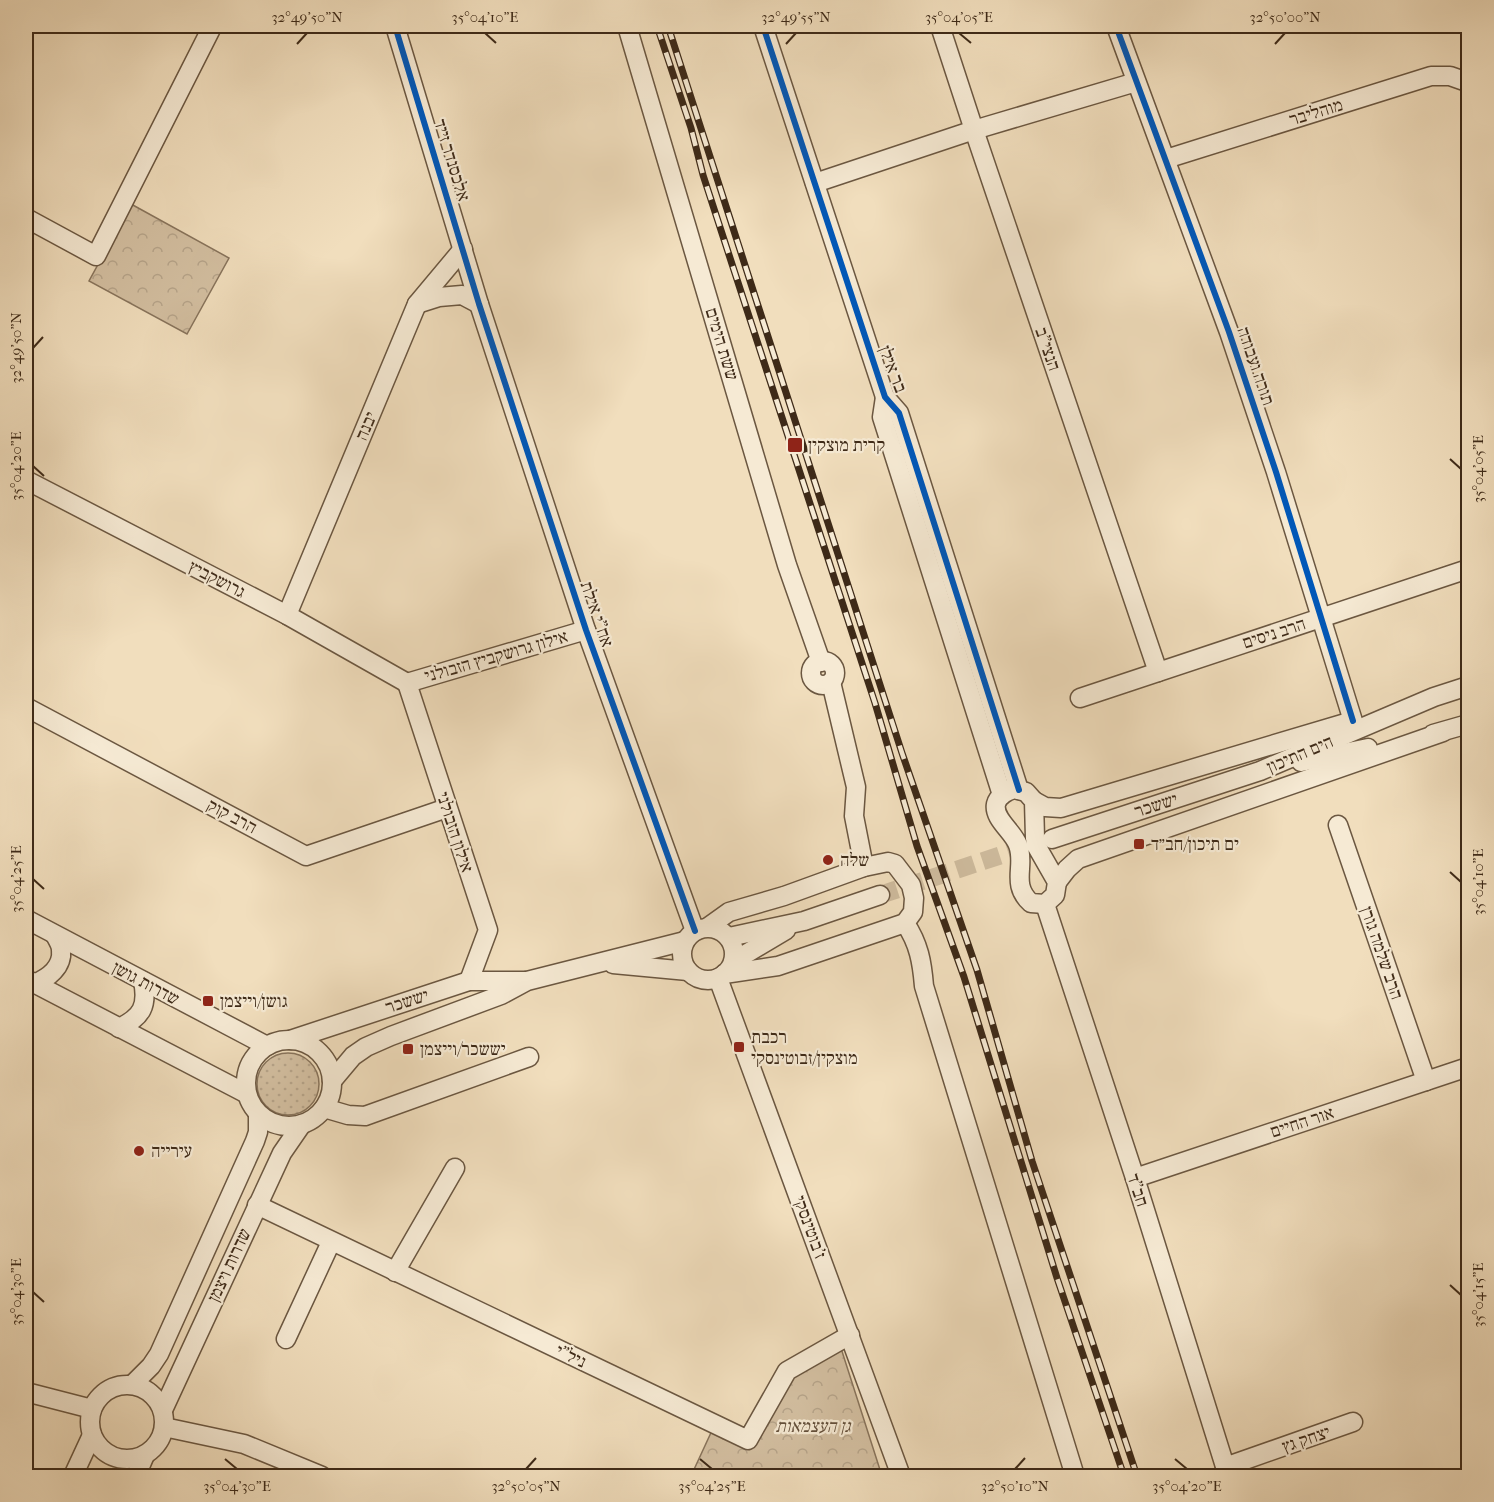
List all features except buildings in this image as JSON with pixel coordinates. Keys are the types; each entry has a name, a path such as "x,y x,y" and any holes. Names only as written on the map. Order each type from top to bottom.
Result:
{"street":[{"path":"26,218 96,256 213,26"},
{"name":"אלכסנדר זייד","path":"395,26 479,304"},
{"name":"ששת הימים","path":"627,26 787,565 821,662 828,663 834,668 835,675 831,682 856,787 854,816 864,867"},
{"name":"בר אילן","path":"763,26 885,397 899,413 1011,792 996,802 997,813 1018,843 1020,851 1018,877 1022,892 1031,903 1045,904"},
{"name":"הנצי\"ב","path":"940,26 1158,672"},
{"name":"תורה ועבודה","path":"1116,26 1233,343 1276,472 1353,721"},
{"name":"מוהליבר","path":"1166,159 1431,76 1450,76 1468,84"},
{"path":"815,183 974,130 1136,82"},
{"name":"יבנה","path":"287,615 417,304 463,249"},
{"path":"417,304 440,297 462,295 479,304"},
{"name":"אח\"י אילת","path":"479,304 586,630 696,933"},
{"name":"גרושקביץ","path":"26,480 287,615 407,683"},
{"name":"הרב ניסים","path":"1080,698 1468,569"},
{"name":"אילון גרושקביץ הזבולני","path":"407,683 586,630"},
{"name":"אילון הזבולני","path":"407,683 488,930 470,981"},
{"name":"הים התיכון","path":"1260,771 1434,697 1468,686"},
{"path":"1011,792 1026,792 1034,801 1045,807 1061,808 1434,697"},
{"name":"הרב קוק","path":"26,707 306,856 447,808"},
{"name":"הים התיכון","path":"1260,771 1443,732 1468,724"},
{"path":"1045,904 1055,895 1057,882 1078,859 1443,732"},
{"name":"יששכר","path":"1052,839 1260,771"},
{"path":"1034,801 1035,838 1040,853 1057,882"},
{"name":"הרב שלמה גורן","path":"1338,825 1426,1081"},
{"name":"יששכר","path":"290,1040 470,981 526,981 599,963 696,933 729,912 784,896 864,867 888,862 895,864 911,885 914,898 913,912 905,923"},
{"path":"729,937 804,921 880,895"},
{"name":"חב\"ד","path":"1045,904 1135,1178 1226,1472"},
{"name":"שדרות גושן","path":"26,919 267,1046"},
{"path":"725,971 735,952 729,937 716,928 696,933 682,956 688,971 699,978 712,980 804,921"},
{"path":"725,971 778,966 905,923 915,938 922,960 924,986 1075,1476"},
{"path":"30,981 48,978 58,966 62,950 56,935"},
{"name":"יששכר","path":"599,963 688,971"},
{"name":"ז'בוטינסקי","path":"725,971 901,1476"},
{"path":"30,981 247,1094"},
{"path":"119,1028 132,1022 142,1011 146,996 142,981"},
{"name":"יששכר","path":"332,1081 352,1056 366,1047 501,995 526,981"},
{"path":"290,1040 302,1042 322,1056 329,1067 332,1081 330,1095 324,1108 315,1118 291,1126 267,1121 258,1114 247,1094 246,1080 249,1067 256,1055 267,1046 290,1040"},
{"path":"324,1108 348,1115 365,1116 529,1057"},
{"name":"אור החיים","path":"1135,1178 1468,1067"},
{"name":"שדרות ויצמן","path":"132,1385 151,1366 159,1354 255,1141 258,1132 258,1114"},
{"name":"שדרות ויצמן","path":"163,1419 257,1206 282,1153 302,1124"},
{"path":"394,1272 454,1168"},
{"name":"ניל\"י","path":"257,1206 748,1440 787,1371 850,1335"},
{"path":"286,1339 331,1242"},
{"path":"136,1476 146,1455 158,1443 163,1419 158,1400 150,1392 132,1385 113,1387 104,1392 92,1409 90,1426 97,1444 104,1452 114,1457 124,1459 146,1455"},
{"path":"26,1392 92,1409"},
{"path":"163,1419 244,1444 322,1476"},
{"name":"יצחק גץ","path":"1226,1472 1353,1422"},
{"path":"74,1476 92,1435"}],"green space":[{"path":"131,204 229,258 187,334 89,281"},
{"path":"282,1053 294,1053 310,1062 317,1072 319,1084 317,1096 310,1106 294,1115 282,1115 271,1110 262,1101 257,1090 257,1078 262,1067 271,1058"},
{"name":"גן העצמאות","path":"839,1342 882,1476 691,1476 715,1424 748,1440 787,1371"}],"tunnel":[{"path":"880,895 1032,845"}],"railway":[{"path":"657,26 691,128 703,175 875,703 917,846 964,977 1057,1278 1124,1476"},
{"path":"668,26 902,753 977,970 1032,1161 1137,1476"}],"cycle path":[{"path":"395,26 479,304 586,630 695,931"},
{"path":"763,26 885,397 899,413 1019,790"},
{"path":"1116,26 1229,332 1276,472 1353,721"}],"place":[{"name":"קרית מוצקין","path":"795,445"},
{"name":"ים תיכון/חב״ד","path":"1139,844"},
{"name":"שלה","path":"828,860"},
{"name":"גושן/וייצמן","path":"208,1001"},
{"name":"רכבת מוצקין/זבוטינסקי","path":"739,1047"},
{"name":"יששכר/וייצמן","path":"408,1049"},
{"name":"עירייה","path":"139,1151"}]}
